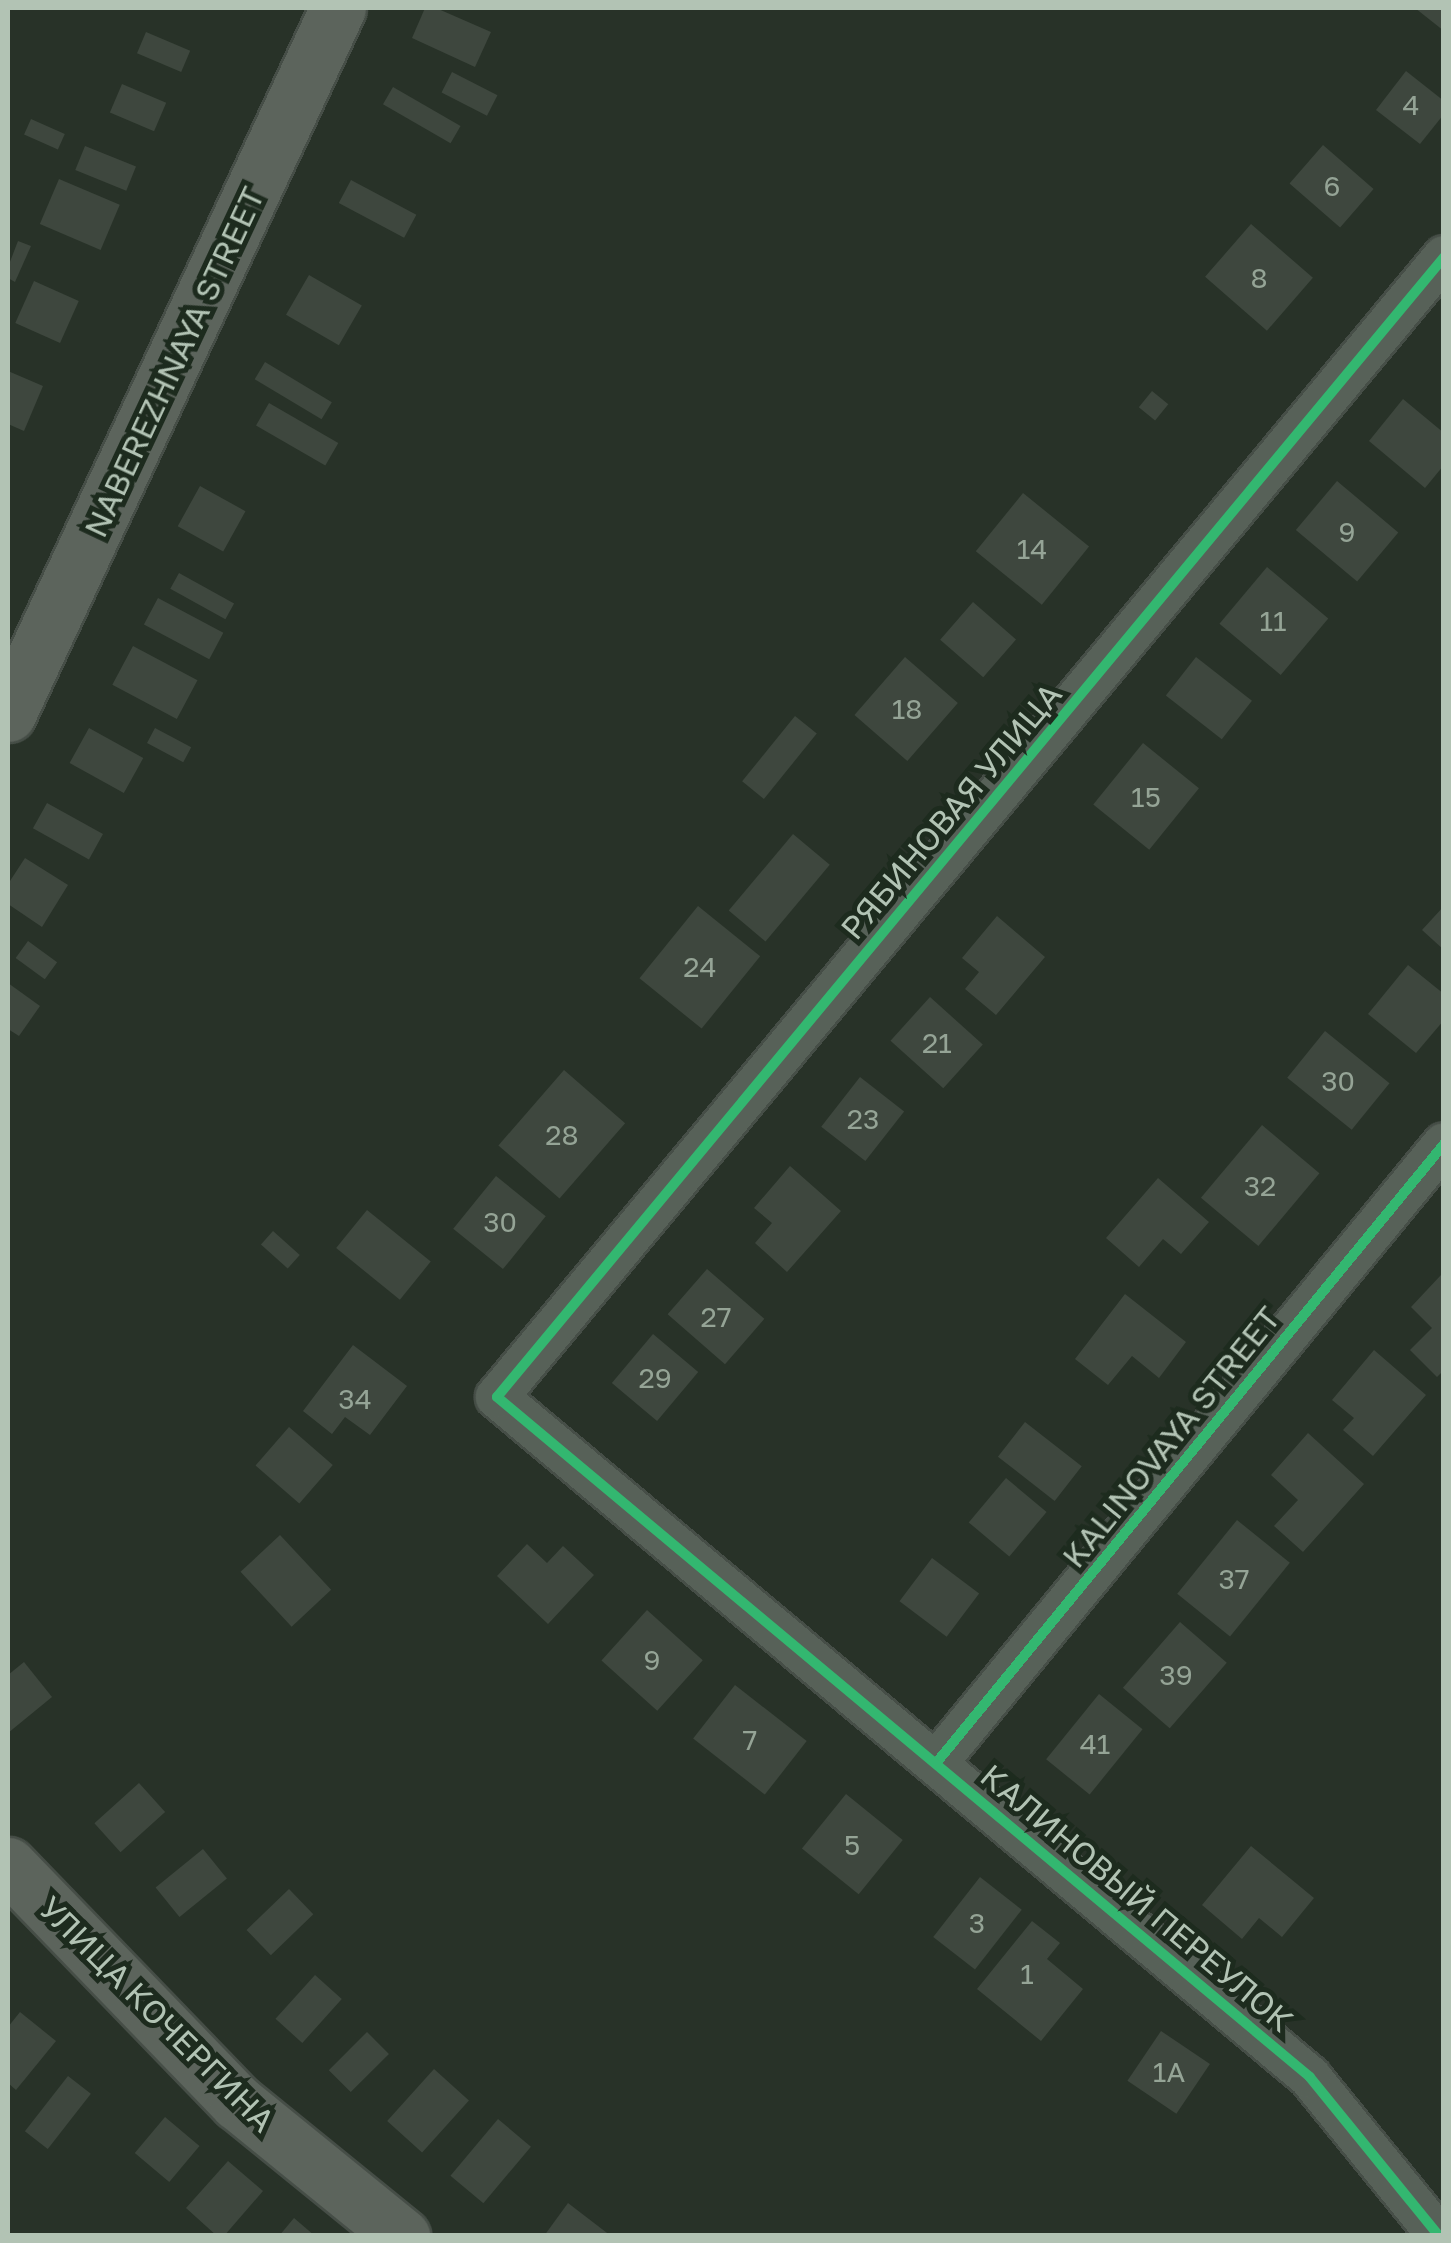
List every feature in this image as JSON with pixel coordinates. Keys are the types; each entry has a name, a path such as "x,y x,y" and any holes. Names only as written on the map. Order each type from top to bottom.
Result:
{"street":[{"name":"NABEREZHNAYA STREET","path":"8,714 338,8"},
{"name":"РЯБИНОВАЯ УЛИЦА","path":"497,1397 1444,256"},
{"name":"KALINOVAYA STREET","path":"937,1762 1444,1144"},
{"name":"КАЛИНОВЫЙ ПЕРЕУЛОК","path":"497,1397 1310,2077 1439,2236"},
{"name":"УЛИЦА КОЧЕРГИНА","path":"8,1865 237,2102 402,2236"}],"building":[{"path":"425,8 436,8 491,32 475,67 412,38"},
{"path":"1415,8 1444,8 1444,31"},
{"path":"146,32 190,51 181,72 137,53"},
{"path":"1406,71 1444,101 1444,114 1420,144 1376,110"},
{"path":"452,72 497,95 487,116 442,92"},
{"path":"122,84 166,103 154,131 110,113"},
{"path":"393,87 461,126 451,143 383,104"},
{"path":"31,119 65,134 58,150 24,135"},
{"path":"1323,145 1374,189 1340,227 1290,183"},
{"path":"85,146 136,167 126,191 75,170"},
{"path":"59,179 120,205 101,250 40,224"},
{"path":"351,180 416,215 404,238 339,203"},
{"path":"1251,224 1313,278 1267,331 1205,277"},
{"path":"18,241 31,246 15,282 8,278 8,267"},
{"path":"309,275 362,306 339,345 286,315"},
{"path":"34,281 79,301 60,343 15,323"},
{"path":"265,362 332,402 322,419 255,379"},
{"path":"8,371 43,386 24,431 8,424"},
{"path":"1152,391 1168,404 1155,421 1139,407"},
{"path":"1403,399 1444,433 1444,465 1425,488 1369,441"},
{"path":"269,403 338,443 325,466 256,426"},
{"path":"1337,481 1398,532 1357,581 1296,530"},
{"path":"200,486 245,511 223,551 178,526"},
{"path":"1023,493 1089,546 1042,605 976,551"},
{"path":"1267,567 1328,618 1281,675 1219,624"},
{"path":"179,573 234,604 225,619 170,589"},
{"path":"158,598 223,633 209,659 144,624"},
{"path":"973,602 1016,639 983,677 940,640"},
{"path":"133,646 197,680 177,719 112,685"},
{"path":"905,657 958,703 907,761 854,715"},
{"path":"1196,657 1252,701 1222,739 1166,696"},
{"path":"795,716 817,734 764,799 742,781"},
{"path":"89,728 143,758 124,793 70,763"},
{"path":"155,728 191,747 183,762 147,743"},
{"path":"1143,743 1199,788 1149,850 1093,804"},
{"path":"47,803 103,834 89,859 33,828"},
{"path":"793,834 830,865 765,941 729,911"},
{"path":"25,858 68,885 42,927 8,904 8,884"},
{"path":"698,906 760,956 702,1029 639,978"},
{"path":"1444,906 1444,950 1422,930"},
{"path":"997,916 1045,957 996,1015 965,989 979,972 962,958"},
{"path":"28,941 57,962 45,979 16,958"},
{"path":"1408,965 1444,994 1444,1020 1416,1053 1368,1014"},
{"path":"8,983 40,1006 19,1036 8,1029"},
{"path":"930,997 983,1045 943,1088 891,1041"},
{"path":"1325,1031 1390,1083 1352,1130 1287,1078"},
{"path":"564,1070 625,1123 560,1199 498,1145"},
{"path":"860,1077 904,1111 865,1161 821,1127"},
{"path":"1262,1125 1319,1173 1258,1246 1201,1198"},
{"path":"790,1166 841,1211 787,1272 755,1243 772,1223 754,1208"},
{"path":"496,1176 546,1216 503,1269 453,1229"},
{"path":"1158,1178 1209,1222 1181,1254 1163,1239 1139,1267 1106,1238"},
{"path":"367,1210 431,1262 400,1300 336,1248"},
{"path":"273,1231 300,1255 288,1268 261,1244"},
{"path":"707,1269 764,1319 725,1364 668,1314"},
{"path":"1441,1275 1444,1370 1437,1377 1410,1350 1432,1328 1411,1307"},
{"path":"1125,1294 1186,1342 1159,1378 1132,1356 1108,1385 1075,1359"},
{"path":"653,1334 698,1372 657,1421 612,1383"},
{"path":"353,1345 407,1386 370,1435 345,1417 332,1434 303,1411"},
{"path":"1374,1350 1426,1395 1373,1456 1343,1430 1354,1418 1332,1400"},
{"path":"1025,1422 1082,1466 1055,1501 998,1457"},
{"path":"289,1427 333,1465 299,1504 256,1465"},
{"path":"1308,1433 1364,1484 1303,1552 1274,1526 1298,1500 1271,1475"},
{"path":"1006,1478 1047,1512 1009,1556 969,1522"},
{"path":"1237,1520 1290,1563 1230,1637 1177,1594"},
{"path":"280,1535 331,1590 292,1627 241,1572"},
{"path":"527,1544 547,1563 563,1546 594,1575 548,1624 497,1576"},
{"path":"932,1558 979,1594 947,1637 900,1601"},
{"path":"647,1610 703,1660 657,1711 601,1661"},
{"path":"1180,1622 1227,1663 1170,1728 1123,1688"},
{"path":"24,1662 52,1697 8,1733 8,1675"},
{"path":"735,1685 807,1741 765,1795 693,1739"},
{"path":"1099,1694 1143,1729 1090,1795 1046,1759"},
{"path":"139,1783 165,1812 121,1852 94,1823"},
{"path":"846,1794 903,1840 859,1894 802,1848"},
{"path":"1251,1846 1314,1898 1282,1937 1259,1918 1242,1939 1202,1905"},
{"path":"203,1849 227,1879 180,1917 156,1887"},
{"path":"980,1877 1022,1910 975,1970 933,1937"},
{"path":"289,1889 313,1914 271,1955 247,1930"},
{"path":"1032,1921 1060,1943 1047,1959 1083,1989 1041,2041 977,1989"},
{"path":"315,1975 342,1999 302,2043 276,2019"},
{"path":"20,2012 56,2041 16,2090 8,2083 8,2027"},
{"path":"1161,2031 1210,2064 1176,2114 1127,2081"},
{"path":"367,2032 389,2054 351,2092 329,2070"},
{"path":"434,2069 469,2100 422,2152 387,2121"},
{"path":"68,2076 91,2094 48,2149 25,2131"},
{"path":"165,2117 199,2146 169,2182 135,2153"},
{"path":"498,2119 531,2147 483,2203 450,2176"},
{"path":"228,2161 263,2191 224,2236 217,2236 186,2208"},
{"path":"568,2203 611,2236 544,2236"},
{"path":"294,2218 315,2236 279,2236"}],"cycle path":[{"path":"1439,2236 1310,2077 497,1397 1444,257"},
{"path":"937,1762 1444,1144"}]}
